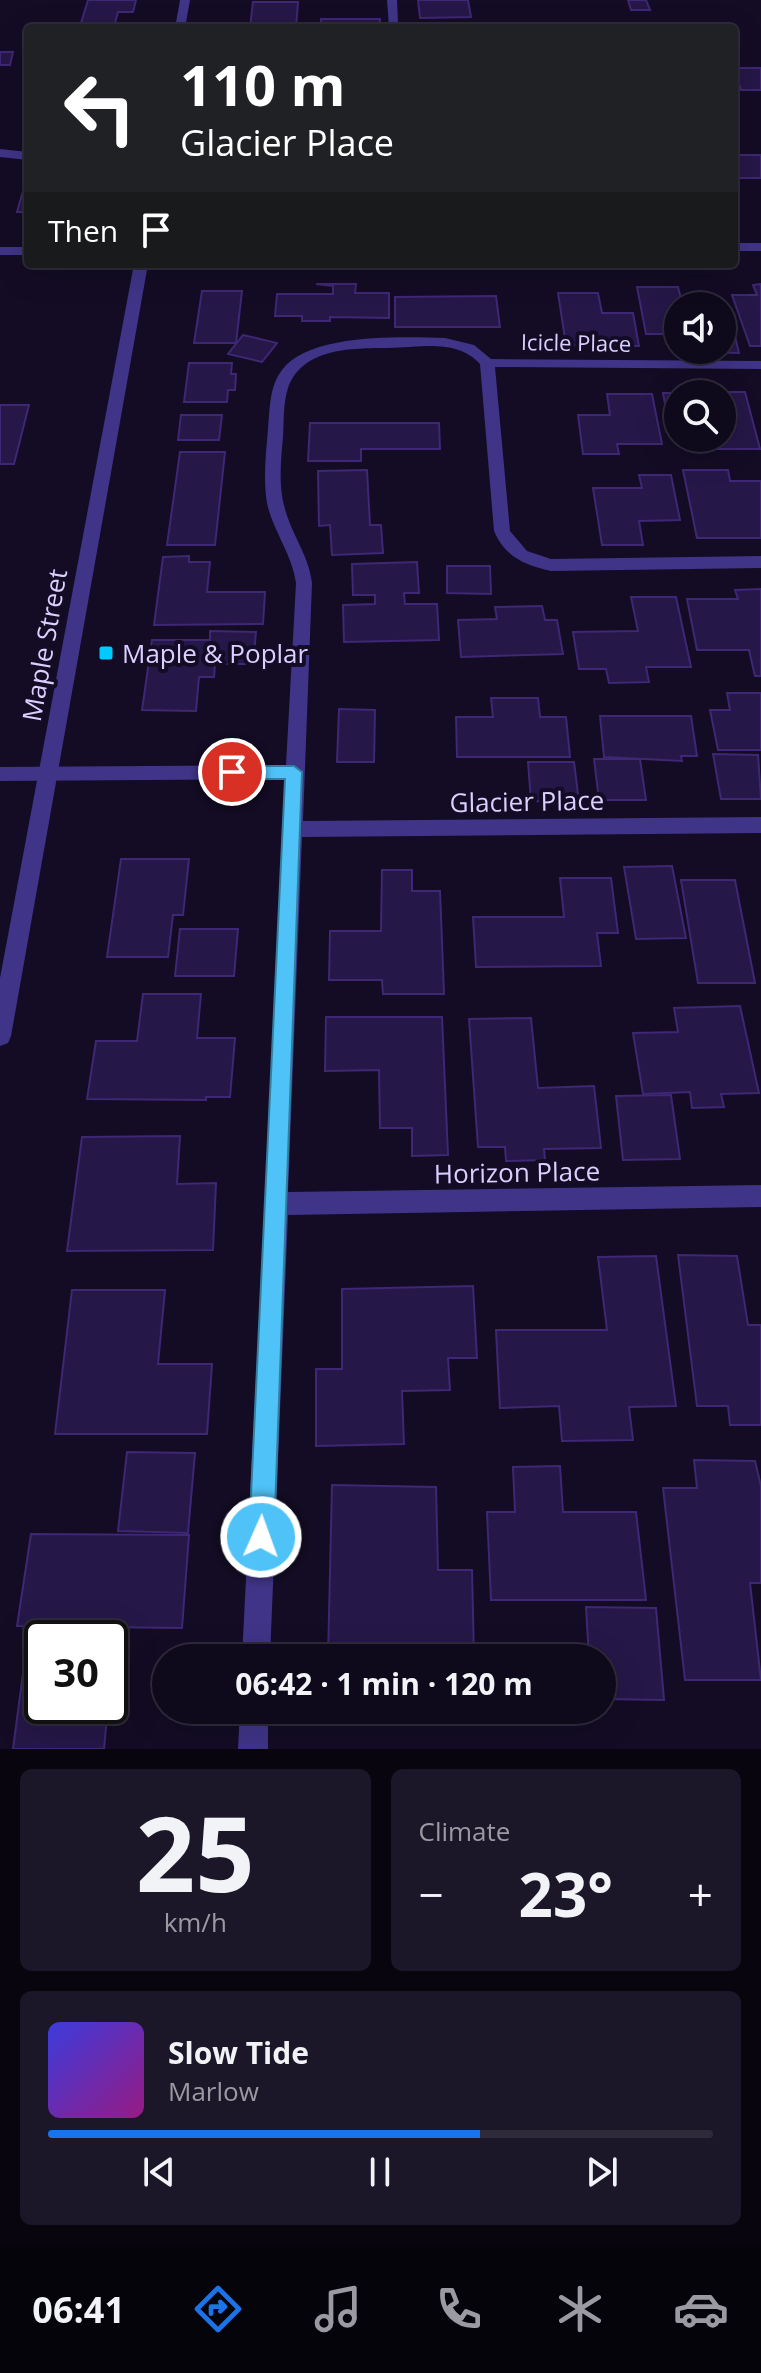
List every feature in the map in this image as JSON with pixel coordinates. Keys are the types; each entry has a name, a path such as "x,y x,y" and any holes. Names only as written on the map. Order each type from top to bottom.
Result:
{"street":[{"path":"181,24 185,0"},
{"path":"392,0 393,24"},
{"path":"0,153 24,156"},
{"path":"738,247 761,247"},
{"path":"0,251 24,251"},
{"name":"Maple Street","path":"0,1036 140,268"},
{"path":"257,1644 304,583 300,556 281,522 274,497 278,400 283,380 297,365 332,347 450,343 468,347 487,363 502,531 506,544 516,552 533,561 551,565 761,562"},
{"name":"Icicle Place","path":"487,363 761,365"},
{"path":"0,774 294,772"},
{"name":"Glacier Place","path":"293,829 761,825"},
{"name":"Horizon Place","path":"275,1204 761,1196"},
{"path":"253,1749 254,1724"}],"building":[{"path":"88,0 136,0 133,12 118,12 115,23 81,23"},
{"path":"418,0 468,0 471,17 420,18"},
{"path":"628,0 646,0 650,10 631,10"},
{"path":"253,2 298,2 296,24 250,24"},
{"path":"321,19 380,19 380,24 321,24"},
{"path":"0,52 13,52 10,65 0,65"},
{"path":"738,68 761,68 761,90 741,90"},
{"path":"738,155 761,155 761,178 738,178"},
{"path":"23,191 24,191 24,212 17,212"},
{"path":"316,284 356,284 355,293 389,293 389,318 330,317 330,321 302,321 302,316 275,316 277,294 333,294 333,286"},
{"path":"761,284 761,346 750,346 736,306 736,295 757,295 753,285"},
{"path":"637,287 678,287 679,292 664,292 664,334 646,334"},
{"path":"202,291 242,291 236,343 194,343"},
{"path":"558,293 598,293 602,313 633,313 639,346 566,345"},
{"path":"496,296 500,327 395,327 395,297"},
{"path":"243,335 277,343 262,362 228,354"},
{"path":"189,363 232,363 231,374 236,374 235,390 228,390 227,402 184,402"},
{"path":"736,392 745,392 760,449 736,449"},
{"path":"607,394 652,394 662,444 617,444 619,454 583,454 578,415 610,415"},
{"path":"0,405 29,405 14,464 0,464"},
{"path":"181,415 222,415 219,440 178,440"},
{"path":"310,423 439,423 440,449 361,449 361,461 308,461"},
{"path":"180,452 225,452 215,545 167,545"},
{"path":"367,470 370,525 381,525 383,553 332,555 330,525 319,526 318,471"},
{"path":"683,470 728,470 730,481 761,481 761,538 697,538"},
{"path":"639,475 671,475 680,520 639,521 643,545 602,545 593,488 642,488"},
{"path":"189,556 189,562 210,562 207,592 265,592 263,624 154,625 163,557"},
{"path":"417,562 419,593 404,593 405,604 437,604 439,640 344,642 343,605 375,604 375,595 353,595 352,564"},
{"path":"447,566 490,566 491,594 447,593"},
{"path":"761,589 761,676 755,676 749,650 697,650 687,599 738,599 735,590"},
{"path":"631,597 676,597 691,667 646,667 649,682 609,683 606,669 579,669 573,632 638,631"},
{"path":"542,606 545,620 557,620 563,654 461,657 458,620 497,619 495,607"},
{"path":"210,631 256,632 253,664 215,664 214,677 199,677 196,711 142,710 152,640 210,640"},
{"path":"727,693 761,693 761,750 718,750 710,710 730,710"},
{"path":"491,698 538,698 540,717 566,717 570,757 457,757 456,717 493,717"},
{"path":"339,709 375,710 374,762 337,762"},
{"path":"600,716 691,716 697,756 681,756 682,761 604,757"},
{"path":"713,754 758,755 761,799 721,799"},
{"path":"594,759 640,759 646,800 599,800"},
{"path":"528,762 574,762 579,802 531,801"},
{"path":"121,859 189,859 183,915 173,915 168,957 107,957"},
{"path":"672,866 686,938 636,939 624,867"},
{"path":"382,870 412,870 412,891 440,891 444,994 383,994 382,980 329,980 330,931 381,931"},
{"path":"560,878 611,878 618,933 597,933 601,966 476,967 473,917 564,917"},
{"path":"681,880 735,880 755,983 698,983"},
{"path":"180,929 238,929 234,976 175,976"},
{"path":"143,994 201,994 197,1038 235,1038 230,1097 206,1097 206,1100 87,1099 96,1041 137,1041"},
{"path":"740,1006 759,1093 721,1094 724,1107 692,1108 690,1092 643,1094 633,1033 678,1032 674,1008"},
{"path":"326,1017 442,1017 448,1155 412,1156 412,1128 380,1128 379,1070 325,1071"},
{"path":"531,1018 538,1088 594,1086 601,1148 544,1149 545,1160 506,1161 505,1147 478,1147 469,1019"},
{"path":"671,1095 680,1159 623,1160 616,1096"},
{"path":"180,1136 177,1184 216,1183 213,1250 67,1251 82,1137"},
{"path":"678,1255 737,1256 748,1325 761,1325 761,1425 730,1425 728,1406 697,1406"},
{"path":"656,1256 676,1406 629,1407 633,1440 562,1441 559,1406 500,1408 496,1330 607,1330 598,1257"},
{"path":"473,1286 477,1358 448,1358 450,1390 402,1391 404,1444 316,1446 316,1369 342,1369 342,1289"},
{"path":"72,1290 165,1290 158,1364 212,1364 207,1434 55,1434"},
{"path":"127,1452 195,1453 188,1533 118,1531"},
{"path":"694,1460 755,1461 761,1486 761,1583 750,1583 761,1680 685,1680 663,1488 697,1488"},
{"path":"560,1466 563,1512 636,1512 646,1600 491,1600 487,1512 515,1512 513,1467"},
{"path":"332,1485 436,1487 438,1570 472,1570 474,1644 328,1644"},
{"path":"31,1534 189,1535 182,1628 128,1627 128,1620 24,1620 24,1626 17,1626"},
{"path":"586,1607 656,1608 664,1700 616,1699 616,1644 588,1644"},
{"path":"24,1666 24,1724 106,1724 104,1749 13,1749"}],"place":[{"name":"Maple & Poplar","path":"106,653"}],"route":[{"path":"232,772 294,772 261,1537"}]}
